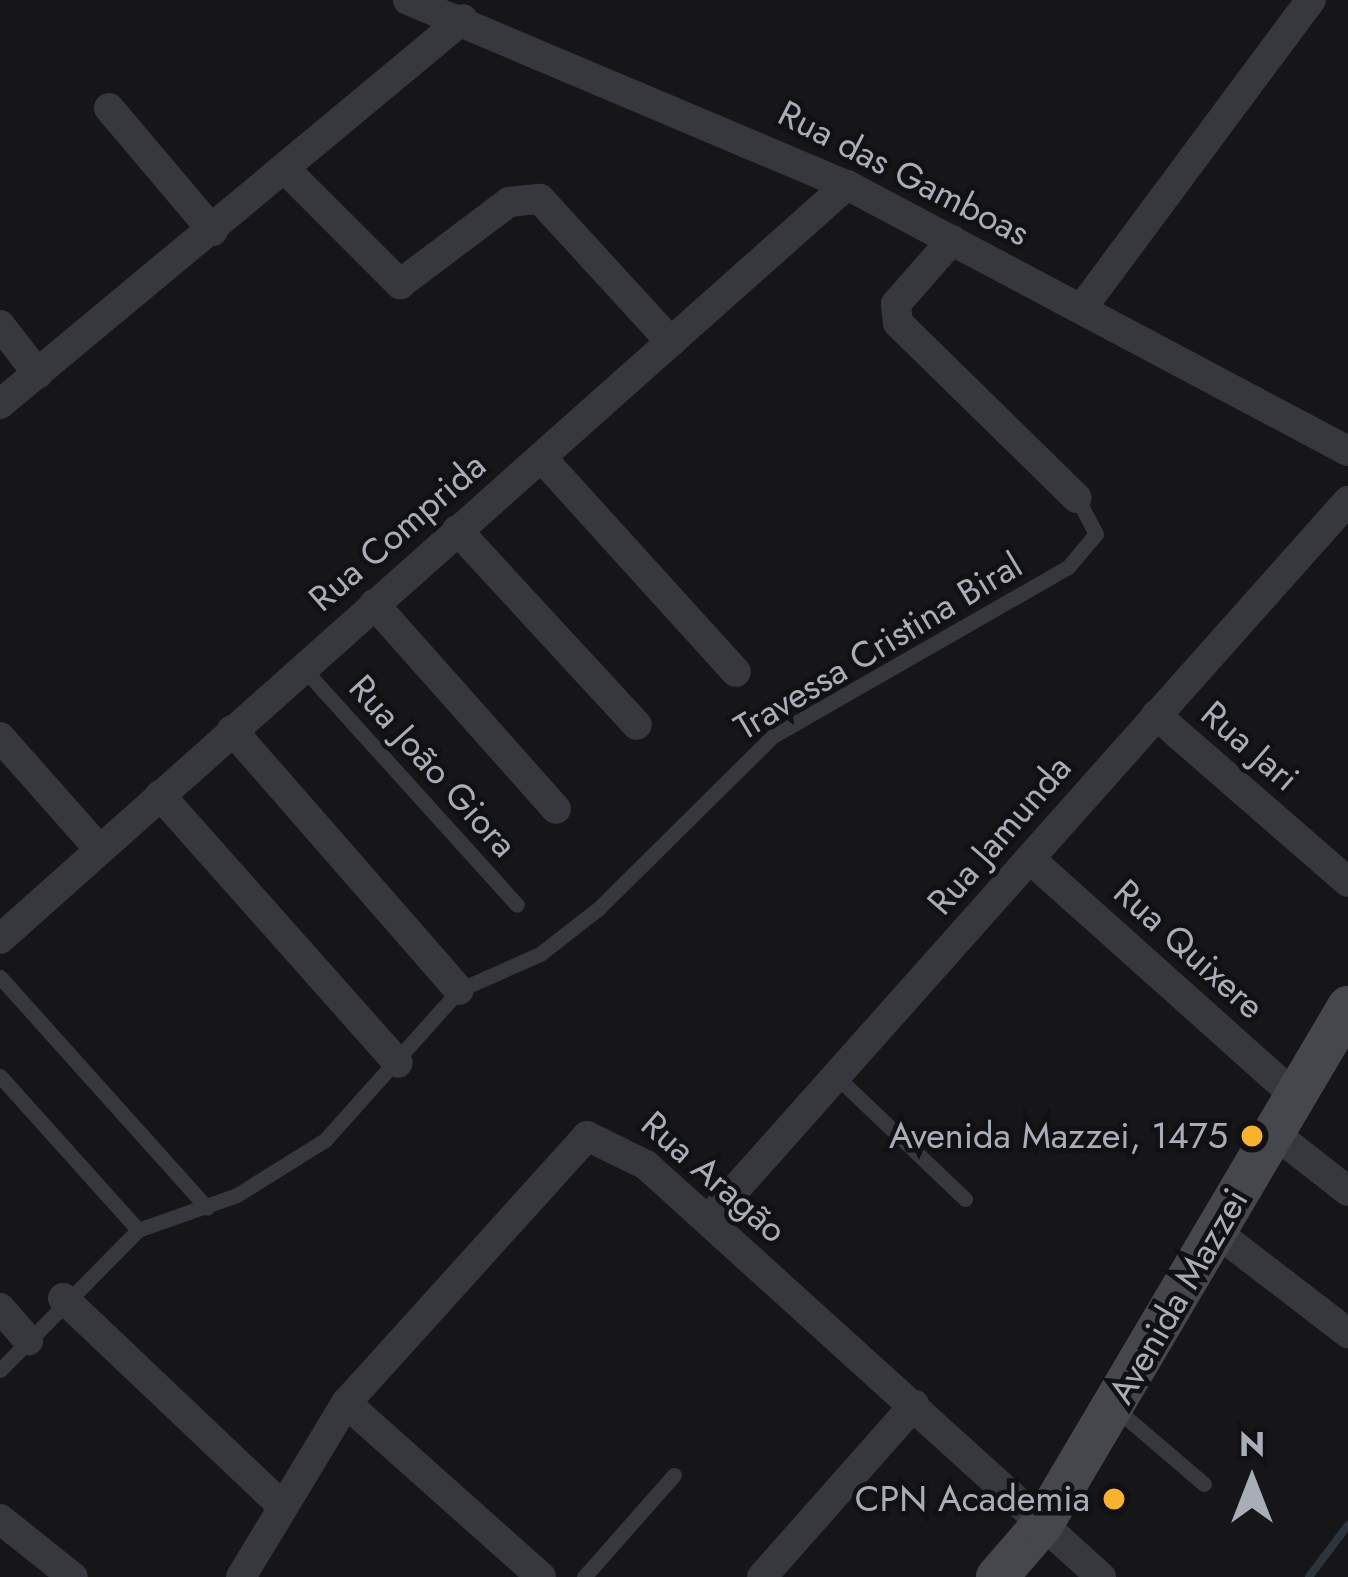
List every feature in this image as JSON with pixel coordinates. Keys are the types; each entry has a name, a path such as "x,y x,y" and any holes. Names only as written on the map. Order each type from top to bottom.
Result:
{"street":[{"name":"Rua das Gamboas","path":"408,0 463,19 847,185 1348,451"},
{"path":"1082,308 1311,0"},
{"path":"0,404 290,173 329,120 463,19"},
{"path":"110,108 213,231"},
{"path":"290,173 400,284 509,202 540,199 671,342"},
{"name":"Rua Comprida","path":"0,939 847,185"},
{"path":"952,240 896,304 898,323 1077,498"},
{"path":"0,325 38,374"},
{"path":"541,458 736,672"},
{"name":"Rua Jamunda","path":"708,1220 1348,501"},
{"path":"457,530 637,725"},
{"path":"374,604 556,808"},
{"name":"Rua Jari","path":"1156,716 1348,882"},
{"path":"232,730 459,990"},
{"path":"0,737 99,849"},
{"path":"160,795 398,1063"},
{"name":"Rua Quixere","path":"1030,859 1296,1096"},
{"name":"Avenida Mazzei","path":"997,1577 1042,1525 1348,1007"},
{"path":"1274,1133 1348,1191"},
{"name":"Rua Aragão","path":"241,1577 346,1403 587,1136 622,1145 1042,1525"},
{"path":"1215,1231 1348,1333"},
{"path":"63,1298 281,1505"},
{"path":"0,1307 28,1340"},
{"path":"346,1403 541,1577"},
{"path":"762,1577 914,1405"},
{"path":"0,1519 73,1577"},
{"path":"1042,1525 1101,1577"}],"lane":[{"name":"Travessa Cristina Biral","path":"0,1370 63,1298 138,1230 207,1208 325,1140 459,990 540,954 599,908 773,736 1068,566 1096,534 1077,498"},
{"name":"Rua João Giora","path":"303,668 517,904"},
{"path":"0,977 207,1208"},
{"path":"0,1076 138,1230"},
{"path":"837,1077 965,1199"},
{"path":"1113,1406 1204,1484"},
{"path":"584,1577 674,1475"}],"waterway":[{"path":"1309,1577 1348,1525"}],"place":[{"name":"Avenida Mazzei, 1475","path":"1252,1136"},
{"name":"CPN Academia","path":"1114,1499"}]}
